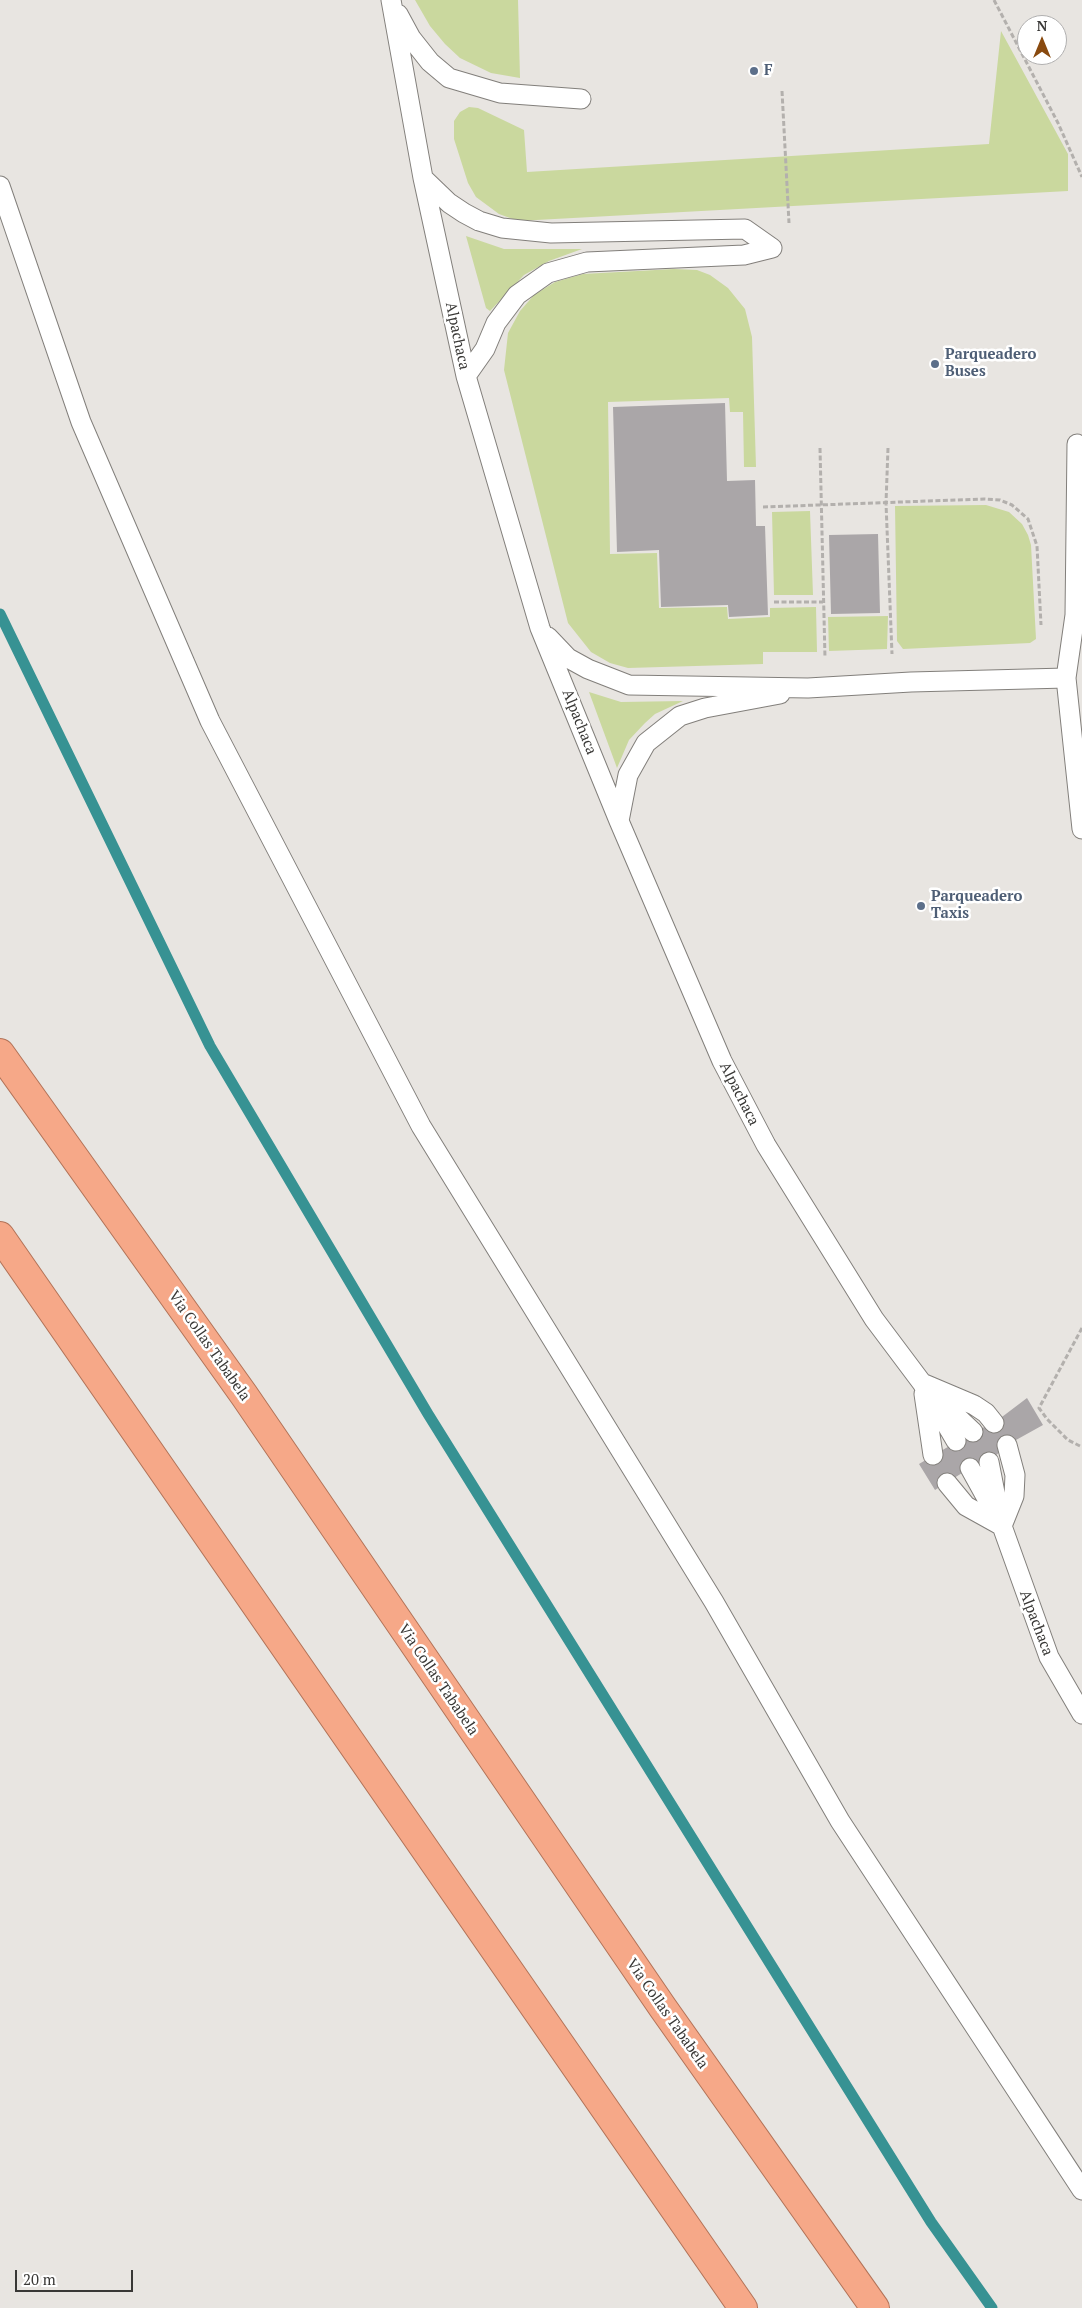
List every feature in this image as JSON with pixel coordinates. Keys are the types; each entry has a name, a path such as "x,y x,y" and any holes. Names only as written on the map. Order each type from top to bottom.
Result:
{"highway":[{"name":"Via Collas Tababela","path":"0,1053 244,1396 657,2000 875,2308"},
{"path":"0,1236 743,2308"}],"lane":[{"path":"391,1 411,38 430,62 449,78 500,93 581,99"},
{"name":"Alpachaca","path":"391,1 423,178 466,376 540,628 619,822 722,1061 766,1145 874,1319 965,1436"},
{"path":"423,178 449,203 464,213 479,221 502,228 551,232 745,229 772,248 744,255 587,262 548,274 517,295 496,323 485,349 466,376"},
{"path":"0,186 81,422 210,721 421,1126 714,1602 840,1820 1082,2190"},
{"path":"1077,444 1079,533 1075,615 1066,678 1082,829"},
{"path":"540,628 568,658 588,669 629,685 808,688 894,682 1066,678"},
{"path":"619,822 628,775 646,743 680,716 705,708 744,702 808,688"},
{"path":"922,1383 974,1405 986,1413 994,1423"},
{"name":"Alpachaca","path":"922,1383 933,1455"},
{"path":"947,1482 966,1506 1002,1526 1014,1489 1015,1475 1007,1446"},
{"name":"Alpachaca","path":"989,1462 1002,1526 1049,1657 1082,1714"},
{"name":"Alpachaca","path":"970,1468 1002,1526"}],"path":[{"path":"994,0 1058,123 1082,177"},
{"path":"782,92 789,228"},
{"path":"820,448 825,660"},
{"path":"888,448 886,503 894,682"},
{"path":"763,508 984,499 1000,500 1012,505 1028,518 1038,546 1041,633"},
{"path":"774,602 824,602"},
{"path":"816,660 834,659"},
{"path":"1082,1328 1039,1408 1047,1420 1068,1440 1082,1447"}],"green space":[{"path":"415,0 518,0 520,78 491,73 460,58 430,26"},
{"path":"1001,31 1017,60 1017,65 1020,65 1068,154 1068,191 518,221 499,214 476,197 468,183 454,139 454,121 460,112 469,107 478,108 524,130 527,172 989,144"},
{"path":"466,236 504,249 582,249 549,261 524,275 490,311 486,308"},
{"path":"674,269 697,270 710,275 728,288 745,309 752,337 756,467 744,467 743,412 730,412 729,398 608,402 610,554 657,553 659,608 727,607 728,619 770,617 770,608 816,607 817,652 763,652 763,664 628,668 610,663 591,652 568,623 504,370 508,333 520,311 534,295 555,282 583,274"},
{"path":"986,505 1009,512 1022,524 1028,535 1031,545 1036,639 1030,643 903,649 897,641 895,506"},
{"path":"810,511 813,595 774,595 772,512"},
{"path":"888,616 887,649 829,651 828,617"},
{"path":"589,692 621,702 683,701 655,714 645,723 629,740 617,768"}],"building":[{"path":"725,403 727,481 755,480 756,526 765,526 768,615 729,617 728,605 661,607 659,550 617,552 613,407"},
{"path":"878,534 880,613 831,614 829,535"},
{"path":"1027,1398 1043,1425 1007,1445 989,1462 970,1468 935,1490 919,1464 973,1432 994,1423"}],"waterway":[{"path":"0,614 210,1046 428,1414 931,2222 992,2308"}],"place":[{"name":"F","path":"754,71"},
{"name":"Parqueadero Buses","path":"935,364"},
{"name":"Parqueadero Taxis","path":"921,906"}]}
